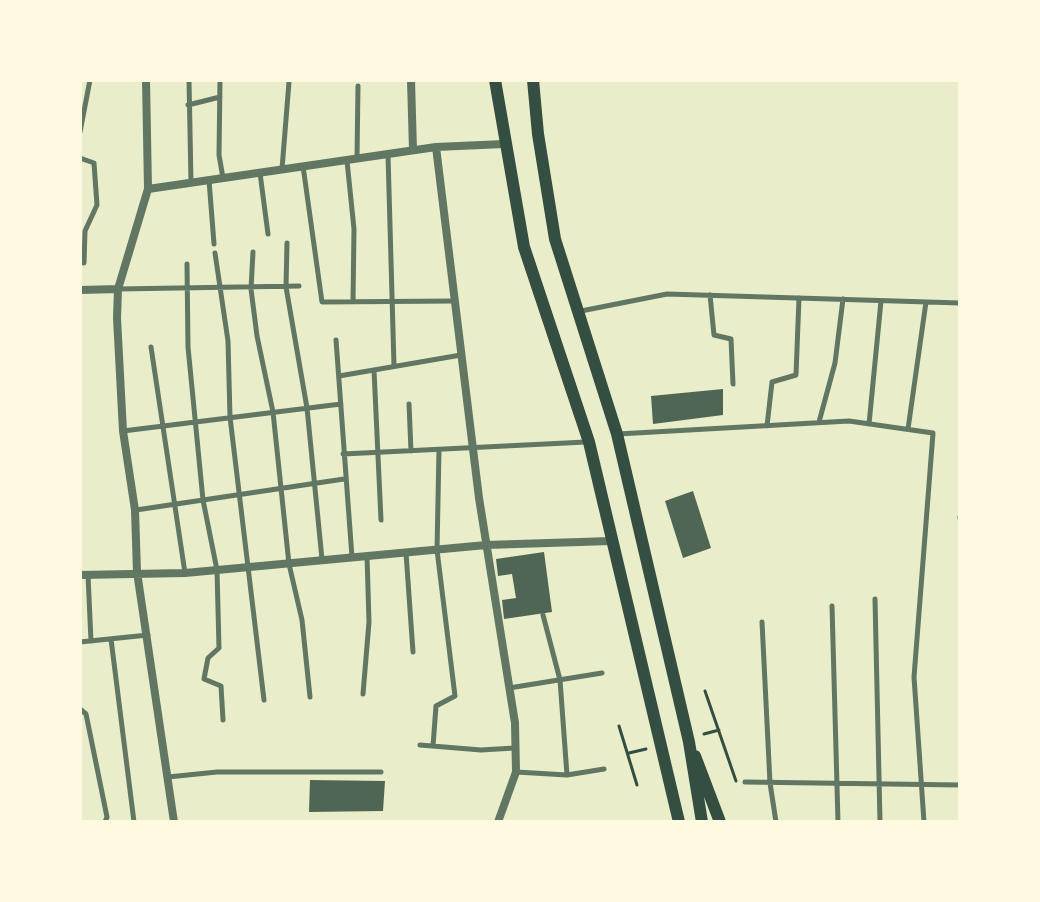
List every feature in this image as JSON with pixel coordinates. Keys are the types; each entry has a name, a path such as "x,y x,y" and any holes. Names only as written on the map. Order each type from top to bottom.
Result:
{"main road":[{"path":"495,80 524,247 589,442 679,822"},
{"path":"533,80 538,134 555,239 617,434 689,742 702,822"},
{"path":"689,742 711,792 720,822"},
{"path":"661,750 670,822"}],"street":[{"path":"146,80 148,189 118,289 123,431 135,510 137,572 149,635 174,822"},
{"path":"411,80 413,150"},
{"path":"148,189 436,147 504,144"},
{"path":"436,147 473,449 516,748 516,772 498,822"},
{"path":"80,290 118,289"},
{"path":"84,575 185,573 486,545 611,541"}],"lane":[{"path":"80,132 82,107 90,80"},
{"path":"189,80 191,182"},
{"path":"220,80 219,155 223,178"},
{"path":"282,169 289,82"},
{"path":"357,158 358,86"},
{"path":"188,105 220,97"},
{"path":"388,154 394,366"},
{"path":"80,158 94,163 97,205 85,231 84,263"},
{"path":"347,160 354,229 353,302"},
{"path":"303,166 322,302 455,301"},
{"path":"260,173 268,234"},
{"path":"209,180 214,244"},
{"path":"287,243 286,287 307,408 322,560"},
{"path":"253,252 251,289 273,412 289,564 302,620 310,697"},
{"path":"215,253 228,341 230,417 242,494 264,700"},
{"path":"187,264 188,347 203,500 217,570 219,648 208,658 204,679 221,686 223,720"},
{"path":"118,289 221,290 299,286"},
{"path":"580,311 667,294 960,303"},
{"path":"710,295 714,335 731,339 733,384"},
{"path":"767,426 772,382 796,375 799,298"},
{"path":"819,422 835,363 843,299"},
{"path":"869,424 881,301"},
{"path":"908,429 926,302"},
{"path":"336,340 352,557"},
{"path":"151,347 185,573"},
{"path":"339,376 461,355"},
{"path":"374,370 381,520"},
{"path":"123,431 341,404"},
{"path":"409,404 411,452"},
{"path":"617,434 819,422 869,424 933,433 914,677 924,822"},
{"path":"343,454 589,442"},
{"path":"433,746 436,706 455,696 437,550 439,450"},
{"path":"135,510 344,479"},
{"path":"406,552 413,652"},
{"path":"363,694 369,622 367,556"},
{"path":"84,575 91,641"},
{"path":"875,599 880,822"},
{"path":"832,606 838,822"},
{"path":"543,615 560,680 567,775"},
{"path":"762,622 770,783 776,822"},
{"path":"80,642 149,635"},
{"path":"111,639 134,822"},
{"path":"509,688 602,673"},
{"path":"80,709 86,714 107,817 105,822"},
{"path":"420,745 481,750 516,748"},
{"path":"516,772 567,775 604,769"},
{"path":"168,777 217,772 381,772"},
{"path":"745,782 960,785"}],"path":[{"path":"705,691 733,781 745,782"},
{"path":"619,726 637,785"}],"building":[{"path":"723,389 723,415 653,424 651,396"},
{"path":"693,491 711,548 683,558 665,501"},
{"path":"544,552 552,612 504,619 502,600 516,598 512,574 498,576 496,559"},
{"path":"310,780 385,781 383,811 309,812"}]}
